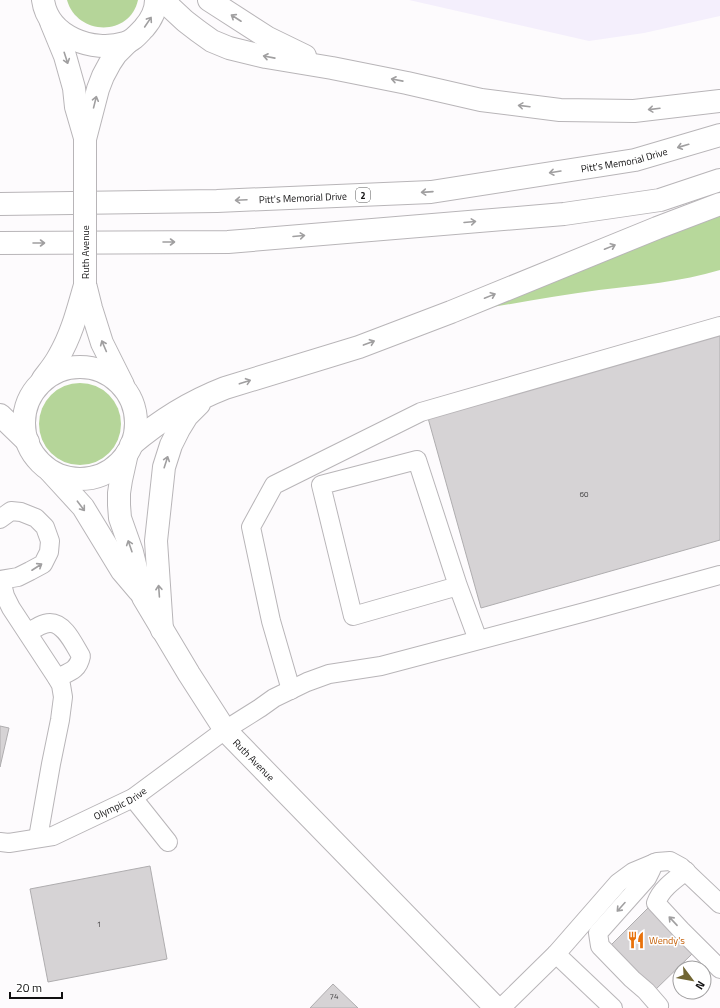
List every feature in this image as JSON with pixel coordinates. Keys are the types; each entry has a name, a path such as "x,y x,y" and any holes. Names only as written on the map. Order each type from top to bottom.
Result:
{"main road":[{"path":"43,0 44,7 67,62 74,88 76,107 85,147"},
{"path":"85,147 98,89 103,76 110,63 127,43 147,25 154,12 156,0"},
{"path":"165,0 171,8 198,31 212,41 229,48 266,57 407,83 481,100 560,110 634,111 720,100"},
{"path":"209,0 268,38 332,68"},
{"path":"51,22 65,34 78,42 101,46 127,43"},
{"name":"Pitt's Memorial Drive","path":"0,204 217,201 431,192 635,160 720,135"},
{"name":"Ruth Avenue","path":"44,379 60,355 68,337 85,284 85,147"},
{"path":"0,243 228,242 564,214 660,200 720,180"},
{"path":"46,467 55,473 71,478 87,478 100,474 118,464 129,449 145,433 163,419 208,395 225,388 380,339 720,204"},
{"path":"85,284 102,343 135,412 137,422 136,432 129,449"},
{"path":"127,393 112,378 90,368 76,367 62,369 44,379 32,392 26,405 24,420 25,435 30,448 36,456 82,507 122,571 143,597"},
{"path":"162,630 156,541 164,467 179,429 187,416 208,395"},
{"path":"0,415 28,442"},
{"name":"Ruth Avenue","path":"129,449 119,493 120,518 132,552 143,597 189,674 226,730 496,1008"}],"street":[{"path":"291,690 271,621 251,527 274,485 421,412 720,326"},
{"path":"458,586 353,616 321,485 417,460 458,586 478,640"},
{"path":"0,519 11,512 21,512 36,518 45,526 50,541 49,552 42,564 18,577 0,580 11,608 61,685 63,697 38,838"},
{"name":"Olympic Drive","path":"0,842 9,843 54,836 132,798 226,730 274,698 307,682 329,674 381,666 720,575"},
{"path":"28,633 42,625 50,623 58,625 65,630 81,656 79,664 74,670 57,678"},
{"path":"132,798 168,842"},
{"path":"658,1008 659,1006 646,991 632,979 600,946 598,933 657,862 670,861 681,867 720,904"},
{"path":"501,1008 556,954 618,883 633,872 650,870"},
{"path":"686,871 671,882 658,896 656,903 720,969"},
{"path":"556,954 613,1008"}],"shaded area":[{"path":"409,0 720,0 720,16 644,33 589,41"}],"green space":[{"path":"67,0 138,0 133,12 125,21 115,26 103,27 92,26 81,20 73,12"},
{"path":"720,214 720,270 645,285 585,292 486,308 529,286 588,268 648,241"},
{"path":"80,383 96,386 109,395 118,408 121,424 118,440 109,453 96,462 80,465 64,462 51,453 42,440 39,424 42,408 51,395 64,386"}],"building":[{"path":"720,335 720,540 481,608 428,418"},
{"path":"0,726 9,728 0,767"},
{"path":"150,866 167,959 48,982 30,889"},
{"path":"650,906 691,950 690,952 692,954 686,960 672,960 672,973 654,991 610,946"},
{"path":"333,984 358,1008 310,1008"}],"place":[{"name":"Wendy's","path":"636,940"}]}
